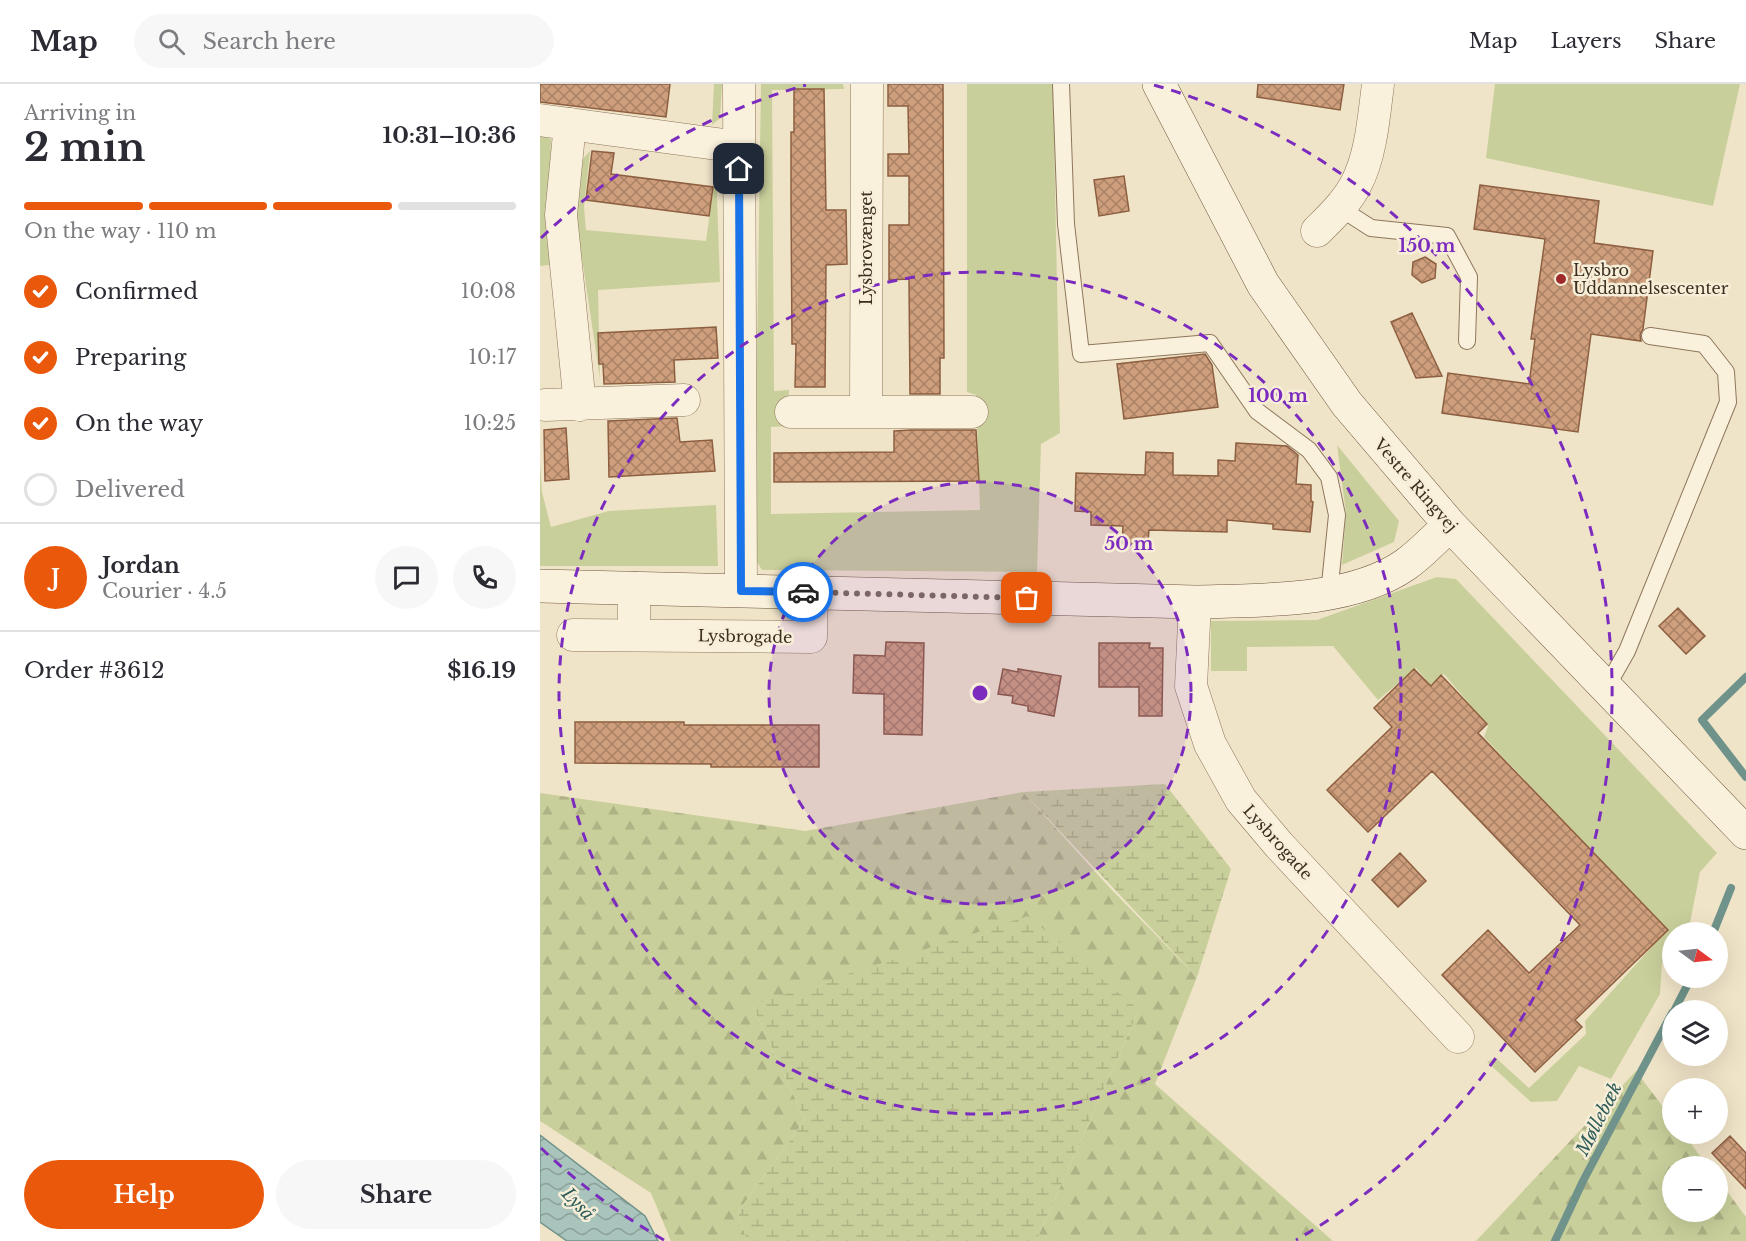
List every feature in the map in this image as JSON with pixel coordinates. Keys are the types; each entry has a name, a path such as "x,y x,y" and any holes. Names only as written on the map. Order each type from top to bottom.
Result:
{"main road":[{"name":"Vestre Ringvej","path":"1159,84 1263,284 1347,404 1450,525 1746,832"},
{"path":"540,586 1195,602 1278,600 1329,594 1375,580 1405,565 1450,525"}],"street":[{"path":"739,84 741,591"},
{"name":"Lysbrovænget","path":"866,412 867,84"},
{"path":"1317,231 1340,208 1357,184 1370,144 1378,84"},
{"path":"580,405 561,215 555,122 739,147"},
{"path":"545,405 684,400"},
{"path":"791,412 972,412"},
{"path":"634,588 634,635"},
{"name":"Lysbrogade","path":"573,635 811,637 812,592"},
{"name":"Lysbrogade","path":"1195,602 1191,686 1210,744 1241,800 1279,845 1458,1037"}],"lane":[{"path":"1061,84 1066,224 1081,354 1210,343 1257,411 1309,450 1329,477 1337,515 1329,594"},
{"path":"1340,208 1371,228 1447,236 1469,277 1467,341"},
{"path":"1606,688 1627,651 1728,402 1726,372 1704,344 1650,336"}],"green space":[{"path":"714,84 722,84 720,118 712,125"},
{"path":"761,84 843,84 844,89 772,90 774,391 789,390 787,426 771,427 771,514 980,510 976,395 967,392 967,84 1053,84 1060,433 1041,444 1037,572 762,570 754,557"},
{"path":"1495,84 1740,84 1713,206 1486,158"},
{"path":"540,135 551,139 549,218 556,264 540,266"},
{"path":"590,151 584,207 586,230 706,241 716,168 720,282 598,290 600,379 575,211 583,159"},
{"path":"1337,445 1399,521 1394,542 1342,565 1346,513"},
{"path":"540,465 542,492 551,527 609,511 716,505 718,566 540,566"},
{"path":"1437,577 1456,579 1717,853 1700,872 1690,922 1662,922 1662,925 1484,737 1488,726 1444,674 1431,685 1416,668 1378,700 1333,646 1247,647 1247,671 1211,671 1211,621 1317,620"},
{"path":"1165,784 1231,869 1197,977 1023,792"},
{"path":"1023,792 1110,888 1197,977 1155,1084 1333,1241 1036,1241 1139,1010 752,1005 805,1120 738,1212 747,1241 671,1241 651,1193 540,1121 540,793 805,831"},
{"path":"1028,916 1139,1010 1036,1241 747,1241 738,1212 805,1120 752,1005"},
{"path":"1662,936 1660,994 1611,1079 1579,1066 1557,1101 1531,1102 1487,1062 1496,1058 1529,1088 1586,1034 1585,1021"},
{"path":"1636,1071 1662,1106 1662,1144 1691,1144 1700,1156 1662,1156 1662,1222 1728,1222 1728,1193 1746,1217 1746,1241 1476,1241"}],"water":[{"name":"Lyså","path":"540,1135 645,1216 658,1241 567,1241 540,1222"}],"building":[{"path":"540,84 670,84 666,117 540,102"},
{"path":"888,84 943,84 944,358 940,358 940,394 910,394 909,279 889,280 889,225 909,225 909,176 888,176 888,154 909,154 908,106 888,106"},
{"path":"1258,84 1344,84 1340,110 1257,97"},
{"path":"794,89 824,89 826,210 846,210 847,264 826,265 825,387 795,387 796,344 792,344 791,201 791,132 794,132"},
{"path":"592,151 614,153 611,174 713,187 709,216 586,200"},
{"path":"1124,176 1129,211 1099,216 1094,180"},
{"path":"1480,185 1599,201 1594,243 1653,251 1641,341 1591,334 1578,432 1442,413 1448,373 1529,384 1535,339 1531,339 1545,239 1474,229"},
{"path":"1425,257 1436,264 1435,278 1422,283 1412,275 1413,262"},
{"path":"1412,313 1442,376 1416,378 1391,322"},
{"path":"716,327 718,358 674,360 675,382 604,384 603,364 599,364 598,333"},
{"path":"1205,354 1212,365 1218,407 1124,419 1117,364"},
{"path":"677,418 680,442 712,440 715,471 609,477 608,421"},
{"path":"566,428 569,479 545,481 544,430"},
{"path":"976,430 979,481 774,482 774,453 894,452 894,431"},
{"path":"1236,443 1287,446 1298,455 1296,484 1311,485 1311,501 1313,502 1310,532 1273,529 1273,524 1227,520 1227,532 1149,530 1148,543 1122,543 1123,526 1091,525 1091,512 1075,511 1076,473 1145,475 1146,452 1173,453 1173,475 1218,476 1218,460 1235,461"},
{"path":"1678,608 1705,636 1686,654 1659,626"},
{"path":"886,642 924,643 922,735 884,734 884,694 853,693 854,655 885,656"},
{"path":"1099,643 1150,643 1149,648 1163,648 1162,716 1139,716 1139,687 1099,687"},
{"path":"1003,669 1061,676 1054,716 1028,711 1028,706 1012,703 1013,696 998,694"},
{"path":"1414,669 1431,686 1441,675 1487,724 1478,733 1662,924 1662,936 1575,1020 1582,1027 1535,1072 1442,975 1488,930 1529,973 1580,925 1432,771 1368,832 1327,790 1392,727 1374,708"},
{"path":"575,722 819,725 819,767 575,763"},
{"path":"1400,853 1426,881 1398,907 1372,880"},
{"path":"1730,1136 1746,1153 1746,1189 1728,1170 1728,1156 1715,1156 1712,1153 1722,1144 1728,1144"}],"waterway":[{"name":"Møllebæk","path":"1746,677 1702,720 1746,777"},
{"name":"Møllebæk","path":"1717,922 1731,888"},
{"name":"Møllebæk","path":"1680,1000 1686,988"},
{"name":"Møllebæk","path":"1555,1241 1583,1181 1662,1032"}],"way so far":[{"path":"803,592 1027,598"}],"place":[{"name":"Lysbro Uddannelsescenter","path":"1561,279"}],"route":[{"path":"739,169 741,591 803,592"}]}
